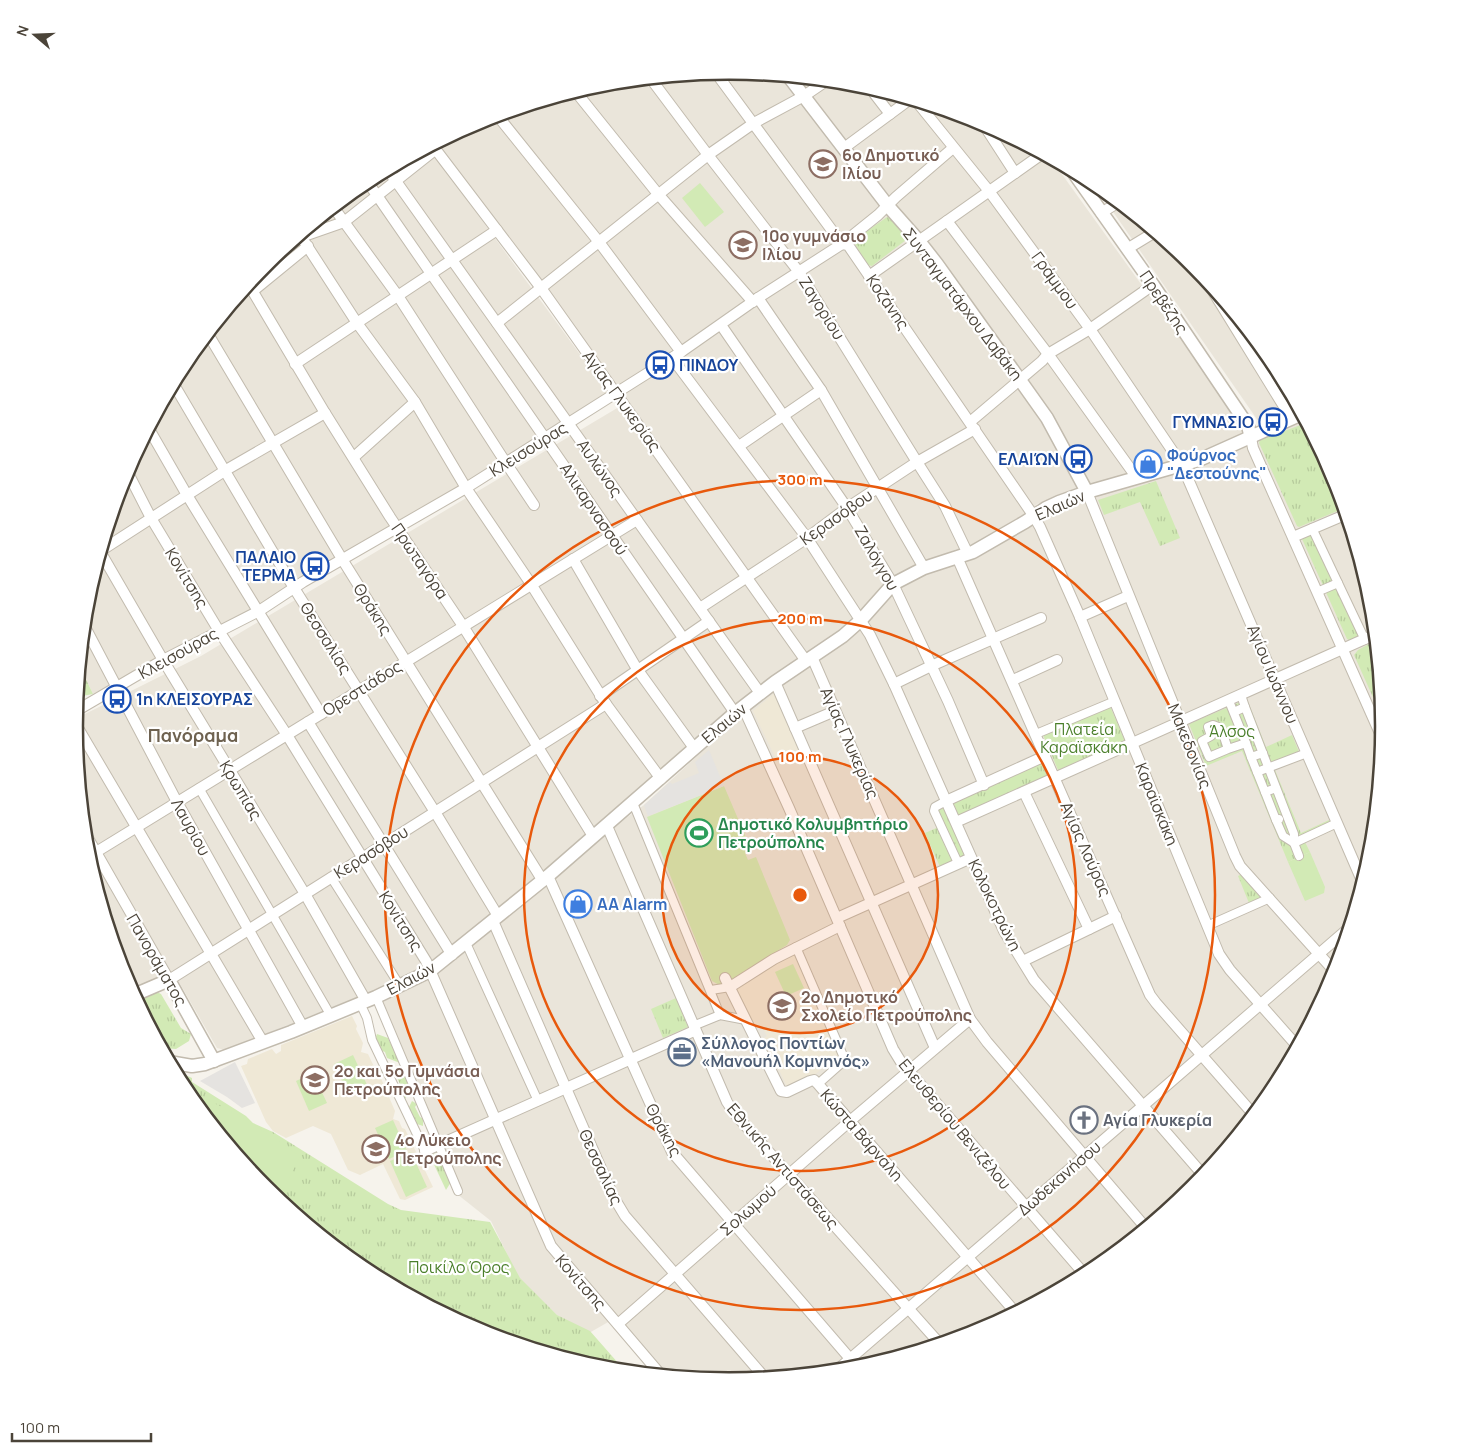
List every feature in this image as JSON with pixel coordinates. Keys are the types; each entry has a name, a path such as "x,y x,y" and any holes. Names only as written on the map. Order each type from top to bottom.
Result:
{"street":[{"name":"Κοζάνης","path":"721,80 842,244 848,245 1033,515"},
{"name":"Συνταγματάρχου Δαβάκη","path":"794,84 888,206 919,241 1020,380 1047,418 1087,492"},
{"name":"Ζαγορίου","path":"655,85 799,272 945,506 962,556"},
{"path":"497,322 708,155 754,123 818,87"},
{"path":"877,97 890,114"},
{"path":"580,98 658,194 755,300 821,390 924,568"},
{"path":"844,148 904,104"},
{"name":"Γράμμου","path":"923,110 989,191 1090,328 1182,465"},
{"path":"502,122 599,242 681,352"},
{"path":"991,136 1015,173"},
{"name":"Κλεισούρας","path":"83,707 163,660 218,630 259,611 294,588 546,439 672,358 755,300 842,244 953,148"},
{"name":"Αγίας Γλυκερίας","path":"438,150 541,288 809,659 835,711 970,1019 987,1042 1142,1224"},
{"path":"870,276 1036,158"},
{"path":"314,232 344,222 421,159"},
{"name":"Αυλώνος","path":"392,176 760,693"},
{"name":"Πρεβέζης","path":"1081,184 1153,285 1248,426 1250,438"},
{"name":"Αλικαρνασσού","path":"372,188 683,639 739,710"},
{"path":"1100,213 1112,206"},
{"path":"337,213 398,296 534,505"},
{"path":"947,221 1048,354 1137,478"},
{"path":"295,364 498,230"},
{"path":"1127,249 1150,235"},
{"path":"303,240 357,323 414,402 466,488 531,584 603,700 660,779"},
{"path":"261,280 308,246"},
{"name":"Κερασόβου","path":"700,608 807,538 878,487 972,426 1048,354 1153,285"},
{"name":"Πρωταγόρα","path":"252,290 325,413 397,527 463,626 593,836"},
{"name":"Ζαλόγγου","path":"721,325 847,508 893,584 984,785"},
{"path":"1238,328 1292,408"},
{"name":"Θράκης","path":"212,340 342,560 481,783 545,879 672,1152 852,1362"},
{"name":"Κολοκοτρώνη","path":"672,358 807,538 870,635 894,684 1004,931 1040,988 1199,1171"},
{"name":"Θεσσαλίας","path":"178,390 294,588 435,812 495,918 566,1089 614,1196 625,1216 760,1372"},
{"path":"739,446 821,390"},
{"path":"354,457 414,402"},
{"path":"109,547 226,470 325,413"},
{"name":"Ελαιών","path":"178,1064 199,1066 214,1061 330,1016 400,986 430,970 545,879 694,748 760,693 843,636 861,620 893,584 924,568 962,556 1025,522 1046,508 1087,492 1216,454 1296,416"},
{"path":"153,436 321,714"},
{"path":"1250,438 1376,725"},
{"name":"Αγίου Ιωάννου","path":"1182,465 1359,874"},
{"name":"Κονίτσης","path":"132,480 151,518 218,630 287,735 426,961 551,1246 655,1368"},
{"name":"Μακεδονίας","path":"1087,492 1240,866 1330,966"},
{"name":"Καραϊσκάκη","path":"1033,515 1080,617 1207,926 1223,960 1293,1042"},
{"path":"1293,537 1341,516"},
{"name":"Ορεστιάδος","path":"95,853 637,520"},
{"path":"1312,528 1365,640"},
{"name":"Αγίας Λαύρας","path":"962,556 994,639 1044,756 1156,1003 1249,1110"},
{"name":"Κρωπίας","path":"105,559 163,660 367,1000"},
{"path":"573,559 637,669 694,748"},
{"path":"1317,592 1338,583"},
{"path":"1080,617 1128,596"},
{"path":"894,684 1041,618"},
{"name":"Κερασόβου","path":"141,992 169,980 538,747 603,700 637,669 709,621"},
{"name":"Λαυρίου","path":"90,636 177,802 302,1027"},
{"path":"956,822 1369,638"},
{"path":"1012,680 1057,660"},
{"path":"775,682 935,1048"},
{"path":"1240,695 1294,834 1294,843 1299,856"},
{"path":"1229,700 1283,836 1294,843"},
{"path":"1036,734 1115,701"},
{"path":"1234,712 1246,707"},
{"name":"Ελευθερίου Βενιζέλου","path":"739,710 839,922 893,1049 909,1072 1080,1269"},
{"path":"795,728 835,711"},
{"path":"308,722 452,954"},
{"path":"1228,749 1221,728 1213,725 1208,727 1211,736 1202,740 1209,757 1246,743"},
{"path":"83,739 263,1042"},
{"path":"1192,752 1205,747"},
{"path":"1251,757 1263,753"},
{"path":"1257,772 1307,753"},
{"path":"958,864 934,811 935,807 1044,756"},
{"path":"199,788 330,1016"},
{"path":"1265,792 1276,788"},
{"path":"1024,792 1089,929"},
{"path":"633,803 720,1015"},
{"path":"1276,820 1287,816"},
{"path":"1294,843 1337,823"},
{"name":"Εθνικής Αντιστάσεως","path":"606,826 727,1102 735,1114 936,1339"},
{"path":"711,990 796,948 871,903 971,858"},
{"name":"Πανοράματος","path":"98,864 169,980 214,1061"},
{"path":"332,877 400,986"},
{"path":"1207,926 1270,898"},
{"path":"1024,962 1116,916"},
{"name":"Δωδεκανήσου","path":"846,1362 1342,934"},
{"path":"466,943 538,1101"},
{"path":"796,948 845,1060 818,1084"},
{"name":"Κώστα Βάρναλη","path":"728,983 781,1091 787,1092 814,1080 1011,1308"},
{"path":"367,1000 439,1145 458,1190"},
{"path":"367,1000 367,1018 372,1040 426,1151 630,1060 720,1015 746,1020"},
{"name":"Σολωμού","path":"618,1324 970,1019"}],"shaded area":[{"path":"687,81 772,81 814,86 856,92 937,114 977,129 1060,171 1246,430 1244,434 1216,451 1169,461 1037,504 1026,518 970,550 957,549 916,566 848,629 807,653 442,148 482,129 562,102 603,92"},
{"path":"433,153 609,394 350,555 277,597 93,694 85,677 89,642 95,600 117,519 132,479 150,441 192,367 243,300 303,240 370,189"},
{"path":"1106,201 1156,240 1187,269 1216,300 1267,367 1294,412 1261,425"},
{"path":"624,404 802,657 435,962 413,975 225,1050 217,1048 176,977 138,987 117,934 105,894 95,853 84,769 83,715 201,656"},
{"path":"1297,419 1327,479 1342,519 1364,600 1375,684 1375,769 1361,867 1190,470 1226,456"},
{"path":"1180,469 1357,881 1342,934 1327,974 1289,1050 1267,1086 1216,1153 1156,1213 1089,1264 1053,1286 977,1324 937,1339 856,1361 814,1367 772,1372 687,1372 662,1369 617,1317 589,1333 557,1315 519,1279 491,1221 457,1194 377,1000 424,979 593,842 644,805 707,747 711,741 772,690 869,614 898,588 1045,511"},
{"path":"777,691 800,749 776,759 753,711"},
{"path":"709,750 724,786 648,816 644,805 670,782 672,784 699,773 695,762"},
{"name":"2ο Δημοτικό Σχολείο Πετρούπολης","path":"795,953 840,1054 813,1076 787,1087 768,1046 765,1046 762,1039 767,1036 762,1027 759,1028 758,1025 755,1026 753,1024 735,989"},
{"name":"2ο και 5ο Γυμνάσια Πετρούπολης","path":"352,1016 363,1043 361,1052 368,1054 380,1076 395,1111 393,1119 399,1121 402,1128 405,1129 433,1187 405,1200 400,1199 383,1164 360,1175 348,1170 331,1134 313,1126 286,1138 273,1131 266,1122 241,1066 247,1064 248,1059 272,1049 276,1054 281,1051 281,1045"},
{"path":"235,1062 255,1103 242,1108 200,1081"}],"green space":[{"path":"700,183 724,212 705,227 682,198"},
{"path":"887,217 891,218 907,236 906,240 872,266 868,265 853,241"},
{"path":"1301,425 1327,479 1339,510 1299,527 1297,526 1259,443 1260,440"},
{"path":"1156,481 1180,538 1160,546 1140,502 1104,515 1098,500"},
{"path":"1317,532 1366,633 1351,641 1347,639 1302,539"},
{"path":"1369,644 1371,648 1375,703 1354,655 1358,650"},
{"path":"85,677 93,694 84,696"},
{"name":"Άλσος","path":"1247,699 1266,747 1292,735 1302,759 1275,770 1301,833 1329,820 1333,830 1305,842 1310,852 1288,862 1242,751 1206,766 1189,724"},
{"name":"Πλατεία Καραϊσκάκη","path":"1110,706 1125,741 1058,770 1043,735"},
{"path":"1042,762 1048,775 959,817 953,802"},
{"path":"724,786 751,849 745,853 748,860 756,857 790,940 787,945 721,986 712,981 647,817"},
{"path":"944,807 966,855 940,867 925,833 943,825 936,811"},
{"path":"1310,852 1325,887 1324,893 1305,901 1288,862"},
{"path":"1242,874 1263,897 1249,903 1238,876"},
{"path":"793,964 804,988 786,996 775,972"},
{"path":"157,992 161,994 181,1028 191,1034 189,1041 176,1049 169,1049 143,998"},
{"path":"676,998 688,1027 663,1038 651,1009"},
{"path":"377,1034 388,1038 400,1063 387,1058 385,1052 380,1050 375,1039"},
{"path":"353,1055 368,1087 349,1096 334,1064"},
{"path":"390,1067 406,1073 412,1086 405,1099 400,1091 402,1089 396,1075 393,1076 389,1069"},
{"path":"313,1073 327,1103 309,1111 296,1081"},
{"name":"Ποικίλο Όρος","path":"185,1075 192,1078 192,1082 246,1116 253,1123 273,1132 388,1204 401,1210 490,1222 520,1278 557,1315 590,1331 618,1363 562,1351 482,1324 406,1286 370,1264 303,1213 272,1184 243,1153"},
{"path":"199,1095 247,1120 300,1156 282,1193 243,1153"},
{"path":"412,1101 417,1104 415,1107 423,1119 423,1126 414,1123 408,1109"},
{"path":"393,1120 407,1151 389,1159 375,1128"},
{"path":"411,1152 427,1187 406,1197 390,1161"},
{"path":"438,1152 451,1182 446,1190 430,1156"}],"place":[{"name":"6ο Δημοτικό Ιλίου","path":"823,164"},
{"name":"10ο γυμνάσιο Ιλίου","path":"743,245"},
{"name":"ΠΙΝΔΟΥ","path":"660,365"},
{"name":"ΓΥΜΝΑΣΙΟ","path":"1273,422"},
{"name":"ΕΛΑΙΏΝ","path":"1078,459"},
{"name":"Φούρνος \"Δεστούνης\"","path":"1148,464"},
{"name":"ΠΑΛΑΙΟ ΤΕΡΜΑ","path":"315,566"},
{"name":"1η ΚΛΕΙΣΟΥΡΑΣ","path":"117,699"},
{"name":"Δημοτικό Κολυμβητήριο Πετρούπολης","path":"699,833"},
{"name":"AA Alarm","path":"578,904"},
{"name":"2ο Δημοτικό Σχολείο Πετρούπολης","path":"782,1006"},
{"name":"Σύλλογος Ποντίων «Μανουήλ Κομνηνός»","path":"682,1052"},
{"name":"2ο και 5ο Γυμνάσια Πετρούπολης","path":"315,1080"},
{"name":"Αγία Γλυκερία","path":"1084,1120"},
{"name":"4ο Λύκειο Πετρούπολης","path":"376,1149"}],"district":[{"name":"Πανόραμα","path":"193,735"}]}
